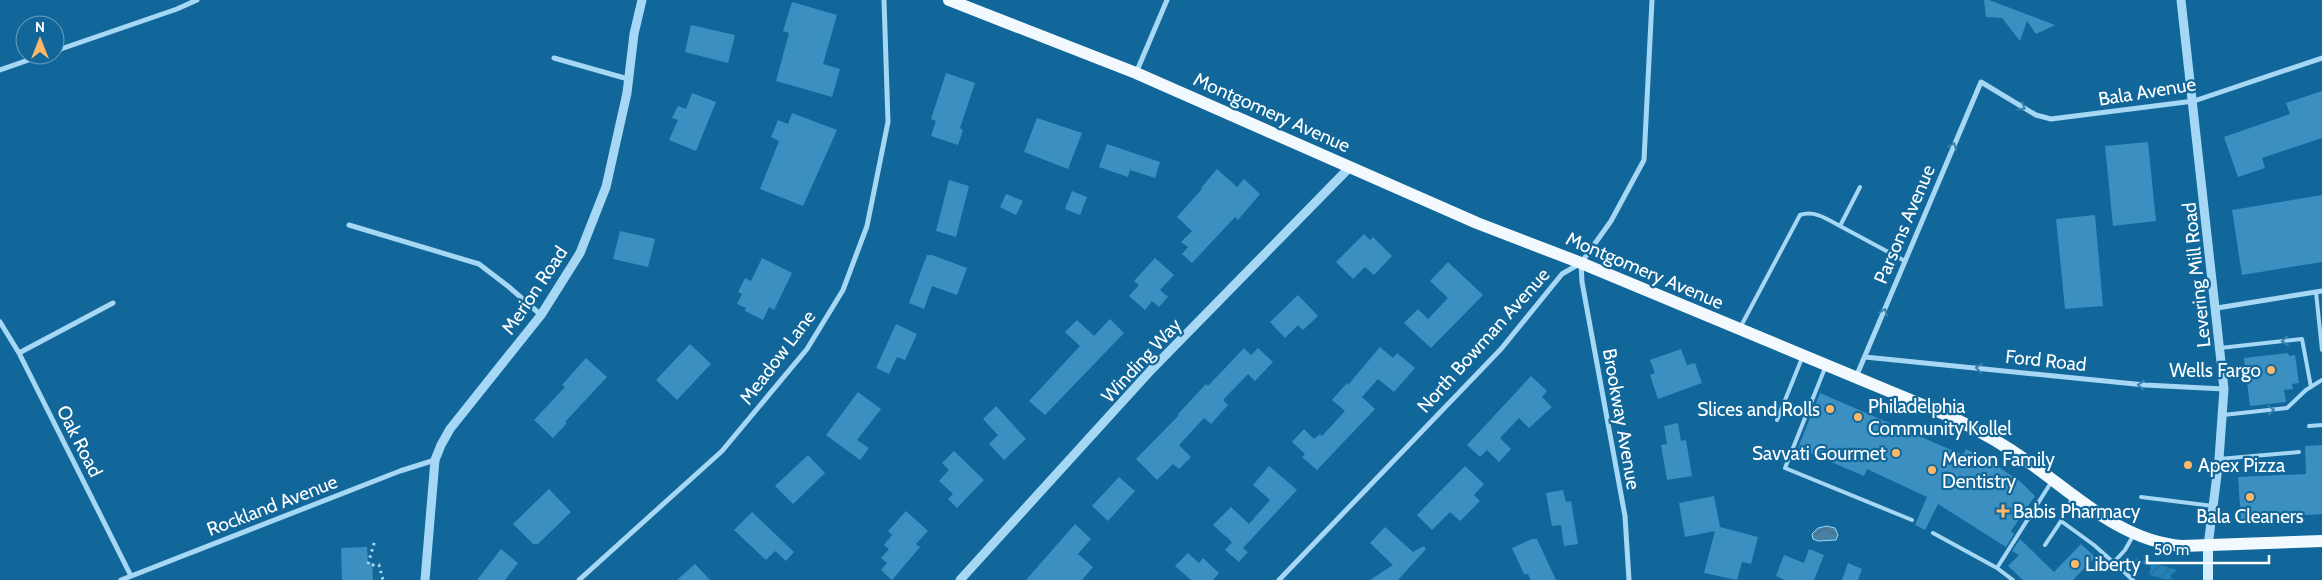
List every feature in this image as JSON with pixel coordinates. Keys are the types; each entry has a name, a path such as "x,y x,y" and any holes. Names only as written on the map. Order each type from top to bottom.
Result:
{"main road":[{"name":"Montgomery Avenue","path":"949,0 1136,73 1477,223 1581,263 1949,416 1988,435 2104,517 2134,534 2168,545 2208,546 2322,541"},
{"path":"2208,546 2208,580"}],"street":[{"path":"65,48 177,9 197,0"},
{"name":"Merion Road","path":"425,580 435,460 440,445 450,429 541,315 580,253 606,187 627,94 634,34 642,0"},
{"name":"Meadow Lane","path":"579,580 722,451 806,349 843,290 867,226 888,122 884,0"},
{"path":"1136,73 1167,0"},
{"name":"North Bowman Avenue","path":"1279,580 1501,349 1562,274 1581,263 1611,221 1644,160 1652,0"},
{"name":"Levering Mill Road","path":"2181,0 2217,308 2224,389 2219,459 2208,546"},
{"path":"554,58 628,79"},
{"name":"Bala Avenue","path":"1980,82 2036,115 2051,119 2194,101 2322,58"},
{"path":"0,70 15,65"},
{"name":"Parsons Avenue","path":"1856,378 1980,82"},
{"name":"Winding Way","path":"960,580 1152,369 1350,167"},
{"path":"349,225 479,264 541,315"},
{"name":"Brookway Avenue","path":"1581,263 1584,291 1625,516 1629,580"},
{"path":"2217,308 2319,292"},
{"path":"19,353 113,303"},
{"name":"Oak Road","path":"0,322 19,353 131,576"},
{"name":"Ford Road","path":"1865,357 2145,386 2224,389"},
{"name":"Rockland Avenue","path":"121,580 400,471 435,460"}],"lane":[{"path":"1840,226 1860,187"},
{"path":"1739,330 1800,216 1808,212 1817,214 1905,261"},
{"path":"2319,292 2322,350"},
{"path":"2220,348 2302,339 2311,387"},
{"path":"1777,420 1803,356"},
{"path":"1826,366 1784,468 1912,520"},
{"path":"2223,414 2287,408 2322,380"},
{"path":"2308,426 2322,425"},
{"path":"2219,459 2298,452"},
{"path":"1997,568 2053,480"},
{"path":"2045,545 2061,521 2074,495"},
{"path":"2141,497 2214,506"},
{"path":"2061,521 2094,545 2133,580"},
{"path":"1933,533 1997,568 2013,580"},
{"path":"2114,562 2125,550 2134,534"}],"path":[{"path":"375,540 370,564 379,565 383,580"}],"shaded area":[{"path":"2136,558 2177,570 2170,576 2174,580 2149,575 2151,566 2135,561"}],"water":[{"path":"1827,526 1835,528 1838,535 1836,540 1818,541 1813,539 1812,534 1818,528"}],"building":[{"path":"1984,0 1989,0 2055,25 2036,34 2027,21 2020,41 2002,18 1986,17"},
{"path":"792,2 837,15 823,64 840,69 832,97 776,81 789,33 783,31"},
{"path":"691,25 735,35 728,63 685,52"},
{"path":"946,73 975,83 960,128 963,130 958,145 931,136 936,121 931,119"},
{"path":"2322,91 2322,138 2262,158 2265,168 2238,177 2224,137 2290,114 2286,103"},
{"path":"692,93 716,102 696,151 669,140 678,120 672,118 678,106 686,109"},
{"path":"792,113 837,130 803,206 760,189 779,141 771,137 778,120 788,124"},
{"path":"1037,118 1082,133 1068,169 1024,152"},
{"path":"2148,142 2156,221 2113,226 2105,146"},
{"path":"1107,144 1160,162 1155,178 1130,170 1128,177 1099,167"},
{"path":"1217,169 1237,187 1244,179 1260,194 1238,220 1235,217 1192,263 1182,254 1188,247 1181,242 1192,231 1177,217"},
{"path":"949,180 969,186 956,237 936,231"},
{"path":"1072,191 1087,197 1080,215 1065,209"},
{"path":"1006,194 1023,201 1016,215 1000,207"},
{"path":"2322,195 2322,262 2242,275 2232,210"},
{"path":"2095,215 2103,306 2065,309 2056,219"},
{"path":"620,231 655,239 648,267 613,259"},
{"path":"1364,234 1370,240 1373,237 1392,256 1374,275 1365,267 1353,279 1336,262"},
{"path":"927,255 932,255 967,268 957,295 932,286 924,309 909,303"},
{"path":"762,258 792,273 774,310 769,307 763,320 745,311 746,308 737,304 742,294 738,292 745,278 751,281"},
{"path":"1155,258 1174,275 1160,290 1168,297 1159,307 1152,301 1145,310 1129,296 1139,285 1134,281"},
{"path":"1448,262 1483,295 1431,348 1404,323 1418,309 1428,319 1448,298 1430,281"},
{"path":"1298,295 1318,316 1303,330 1298,325 1285,338 1270,322"},
{"path":"1110,319 1124,333 1045,415 1029,401 1080,346 1065,332 1077,320 1094,336"},
{"path":"896,324 917,334 905,360 897,357 889,374 876,368"},
{"path":"690,344 711,364 677,400 656,380"},
{"path":"1380,347 1393,358 1397,353 1415,368 1394,392 1378,379 1362,397 1375,409 1317,470 1302,457 1305,454 1292,442 1304,429 1314,439 1320,434 1322,436 1345,411 1332,400 1347,383 1348,385"},
{"path":"1244,348 1251,355 1258,348 1273,362 1255,381 1248,374 1223,400 1228,405 1211,424 1204,418 1179,445 1191,457 1179,469 1173,464 1157,480 1136,459 1206,384 1208,386"},
{"path":"1681,349 1687,365 1695,363 1702,383 1658,399 1650,375 1655,373 1650,360"},
{"name":"Wells Fargo","path":"2288,353 2289,356 2295,355 2299,383 2292,384 2293,389 2284,390 2286,402 2250,406 2244,358"},
{"path":"586,358 607,377 565,422 567,423 553,438 534,420 565,387 562,385"},
{"path":"1531,376 1547,391 1542,397 1552,407 1529,428 1519,418 1500,438 1511,449 1499,462 1487,450 1480,457 1467,445"},
{"path":"858,392 881,409 857,440 869,448 860,460 826,435"},
{"path":"1820,393 1963,455 1966,449 1994,464 2021,482 2035,496 2011,531 2014,534 2006,547 1938,504 1925,530 1915,525 1927,497 1867,469 1864,476 1798,448"},
{"path":"996,406 1026,439 1004,460 989,444 998,435 983,419"},
{"path":"1678,423 1681,441 1686,440 1692,476 1667,480 1661,445 1667,444 1664,426"},
{"path":"2322,445 2322,514 2241,519 2238,477 2306,474 2305,446"},
{"path":"954,451 984,480 957,508 948,499 953,494 939,481 949,470 942,463"},
{"path":"808,455 825,473 793,504 775,486"},
{"path":"1269,466 1297,490 1243,548 1248,552 1239,562 1225,550 1232,542 1213,525 1231,507 1249,524 1270,500 1253,485"},
{"path":"1465,466 1484,484 1474,495 1480,501 1460,521 1450,512 1432,530 1417,515"},
{"path":"1119,477 1135,491 1108,521 1092,506"},
{"path":"549,489 571,512 538,544 533,544 513,524"},
{"path":"1563,490 1566,502 1571,501 1578,544 1564,546 1561,525 1552,526 1546,493"},
{"path":"1714,496 1720,527 1758,537 1751,564 1742,562 1737,580 1704,573 1715,531 1685,537 1679,503"},
{"path":"906,511 928,531 916,544 920,547 892,580 881,570 887,563 881,558 889,549 884,545 892,535 888,531"},
{"path":"752,512 794,552 786,561 775,551 766,560 734,530"},
{"path":"1075,524 1091,539 1078,554 1093,567 1082,580 1026,580"},
{"path":"1385,527 1413,552 1424,546 1426,549 1398,580 1370,580 1393,565 1370,543"},
{"path":"1532,539 1537,539 1556,580 1531,580 1528,574 1524,574 1512,548"},
{"path":"2020,539 2054,572 2081,544 2095,557 2073,580 2023,580 2008,566 2019,555 2012,551"},
{"path":"367,547 368,564 372,563 373,580 342,580 341,548"},
{"path":"501,549 518,563 505,580 477,580"},
{"path":"1809,549 1824,555 1814,580 1785,580 1776,576 1784,555 1804,563"},
{"path":"1188,553 1199,563 1203,558 1219,573 1213,580 1191,580 1175,566"},
{"path":"1848,563 1862,569 1858,580 1842,580"},
{"path":"695,564 710,580 677,580"}],"place":[{"name":"Wells Fargo","path":"2271,370"},
{"name":"Slices and Rolls","path":"1830,409"},
{"name":"Philadelphia Community Kollel","path":"1858,417"},
{"name":"Savvati Gourmet","path":"1896,453"},
{"name":"Apex Pizza","path":"2188,465"},
{"name":"Merion Family Dentistry","path":"1932,470"},
{"name":"Bala Cleaners","path":"2250,497"},
{"name":"Babis Pharmacy","path":"2003,511"},
{"name":"Liberty","path":"2075,564"}]}
